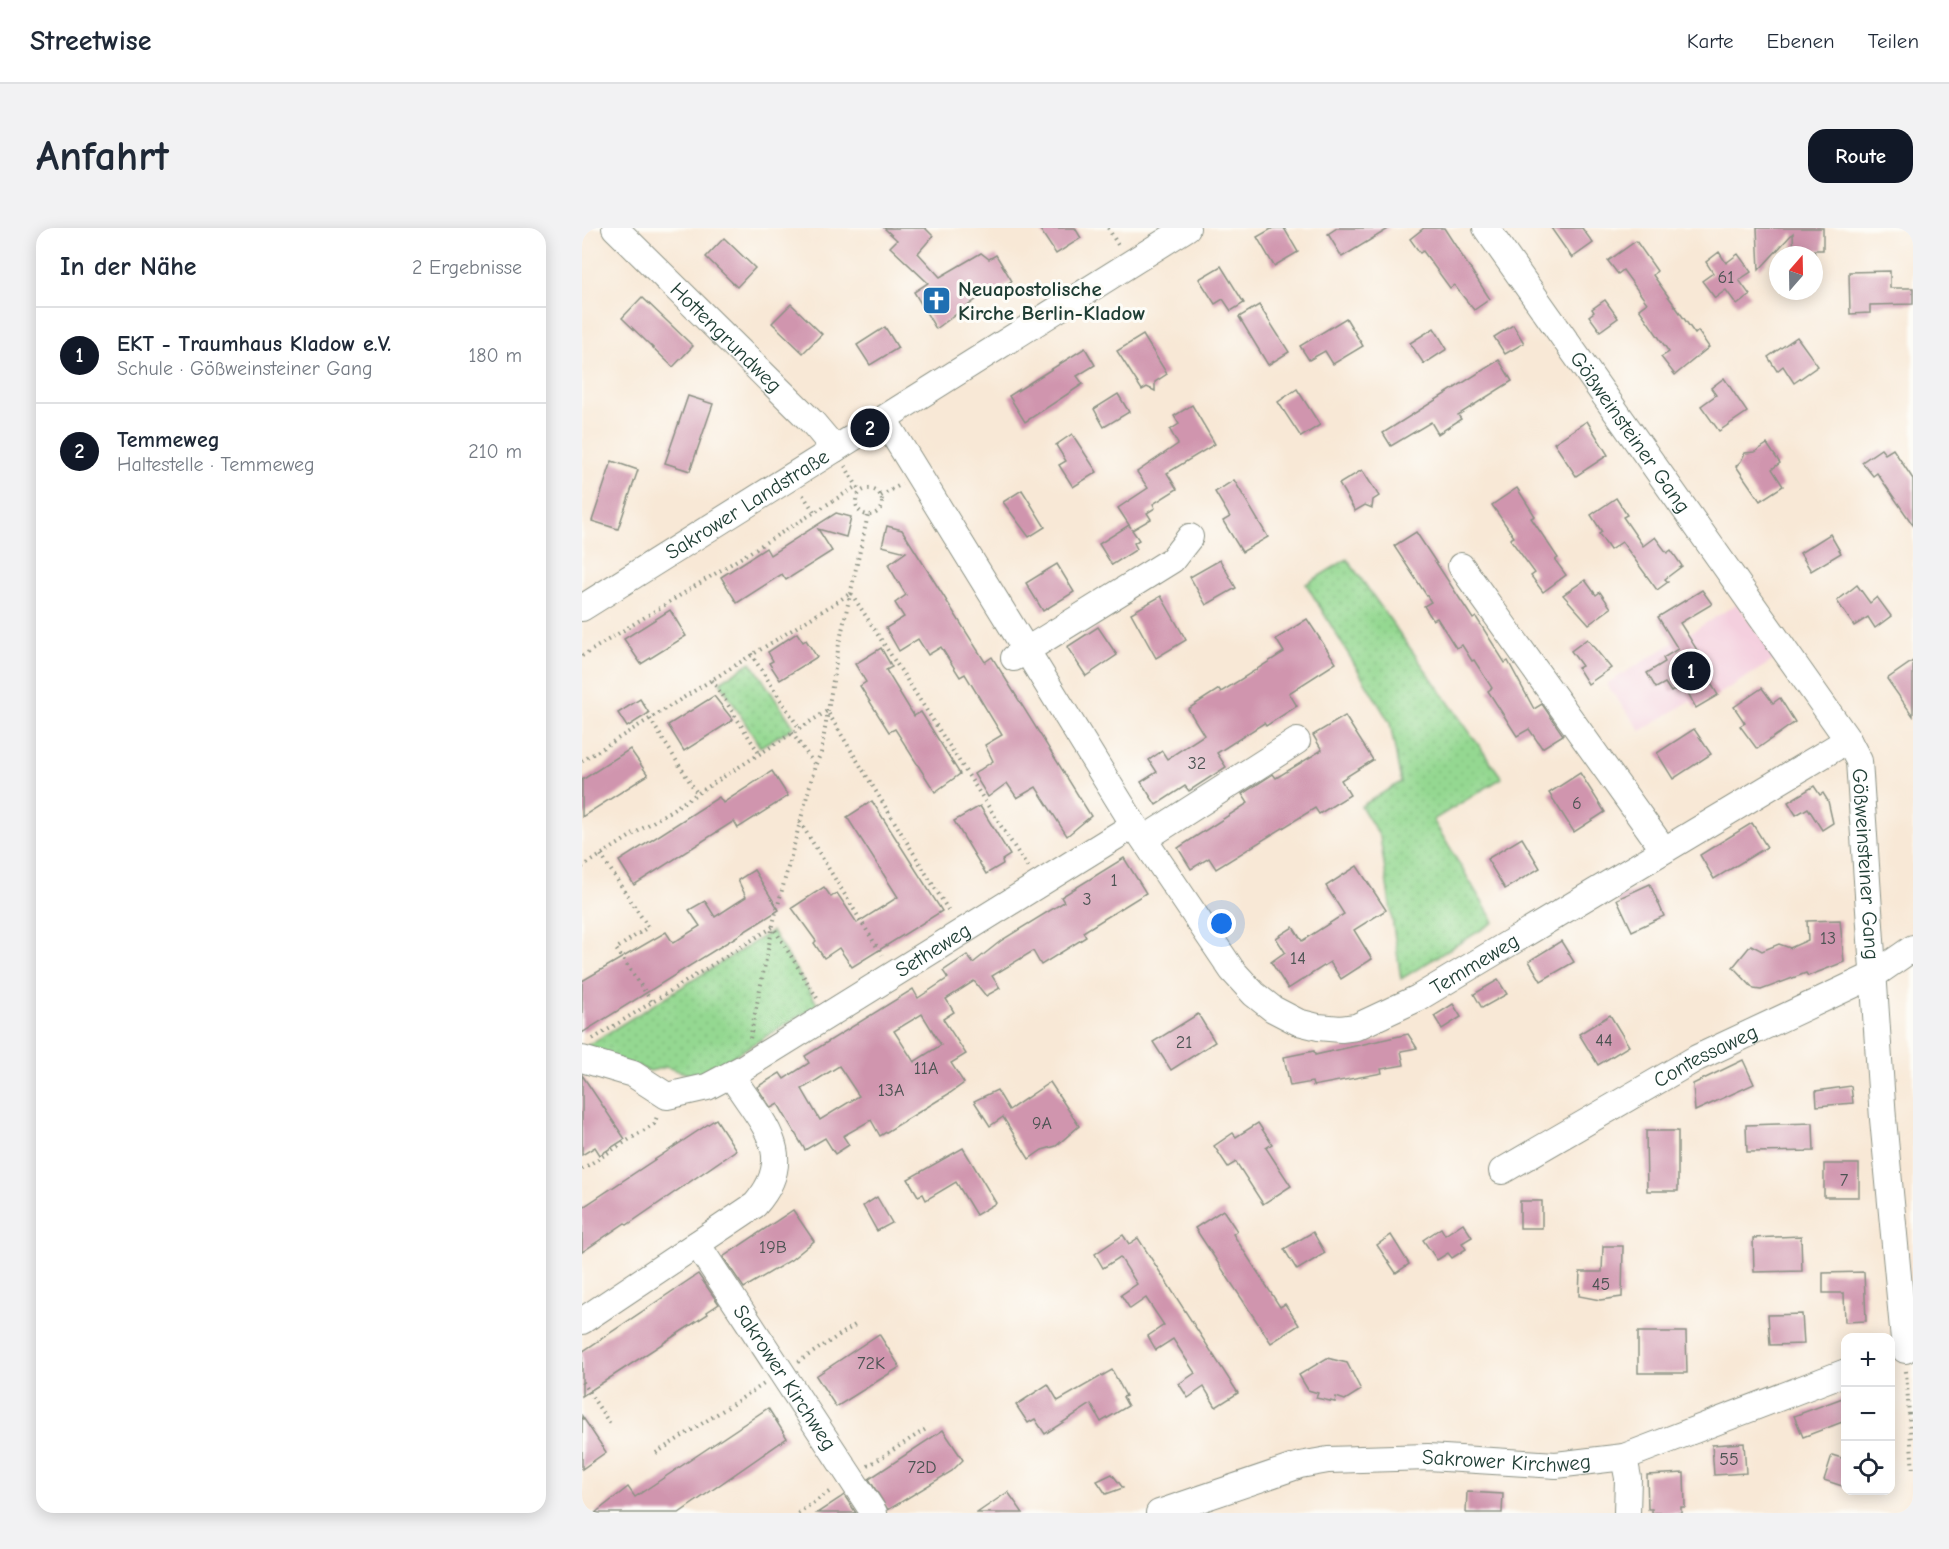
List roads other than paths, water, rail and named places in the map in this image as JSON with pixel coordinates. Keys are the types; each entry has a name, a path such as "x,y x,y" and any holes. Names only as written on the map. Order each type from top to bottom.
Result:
{"street":[{"name":"Hottengrundweg","path":"615,228 813,423 835,449"},
{"name":"Sakrower Landstraße","path":"582,609 877,423 1161,235 1187,228"},
{"name":"Gößweinsteiner Gang","path":"1486,228 1848,740 1859,761 1883,1119 1903,1351"},
{"name":"Temmeweg","path":"877,423 904,483 1020,654 1079,733 1208,939 1254,994 1298,1022 1341,1029 1373,1020 1418,998 1848,740"},
{"name":"Temmeweg","path":"877,423 1020,654"},
{"path":"1020,654 1172,560 1190,537"},
{"path":"1461,566 1664,850"},
{"path":"1139,832 1297,741"},
{"name":"Setheweg","path":"587,1049 667,1096 707,1087 737,1071 1039,884 1139,832"},
{"name":"Contessaweg","path":"1502,1171 1697,1058 1874,975 1913,948"},
{"path":"582,1321 754,1205 768,1190 777,1155 771,1138 737,1071"},
{"name":"Sakrower Kirchweg","path":"698,1244 874,1513"},
{"name":"Sakrower Kirchweg","path":"1159,1513 1300,1465 1320,1461 1428,1457 1556,1465 1624,1457 1841,1374"},
{"path":"1624,1457 1628,1478 1627,1513"}],"place":[{"name":"Neuapostolische Kirche Berlin-Kladow","path":"937,301"},
{"name":"Temmeweg","path":"870,428"},
{"name":"EKT - Traumhaus Kladow e.V.","path":"1691,671"}]}
